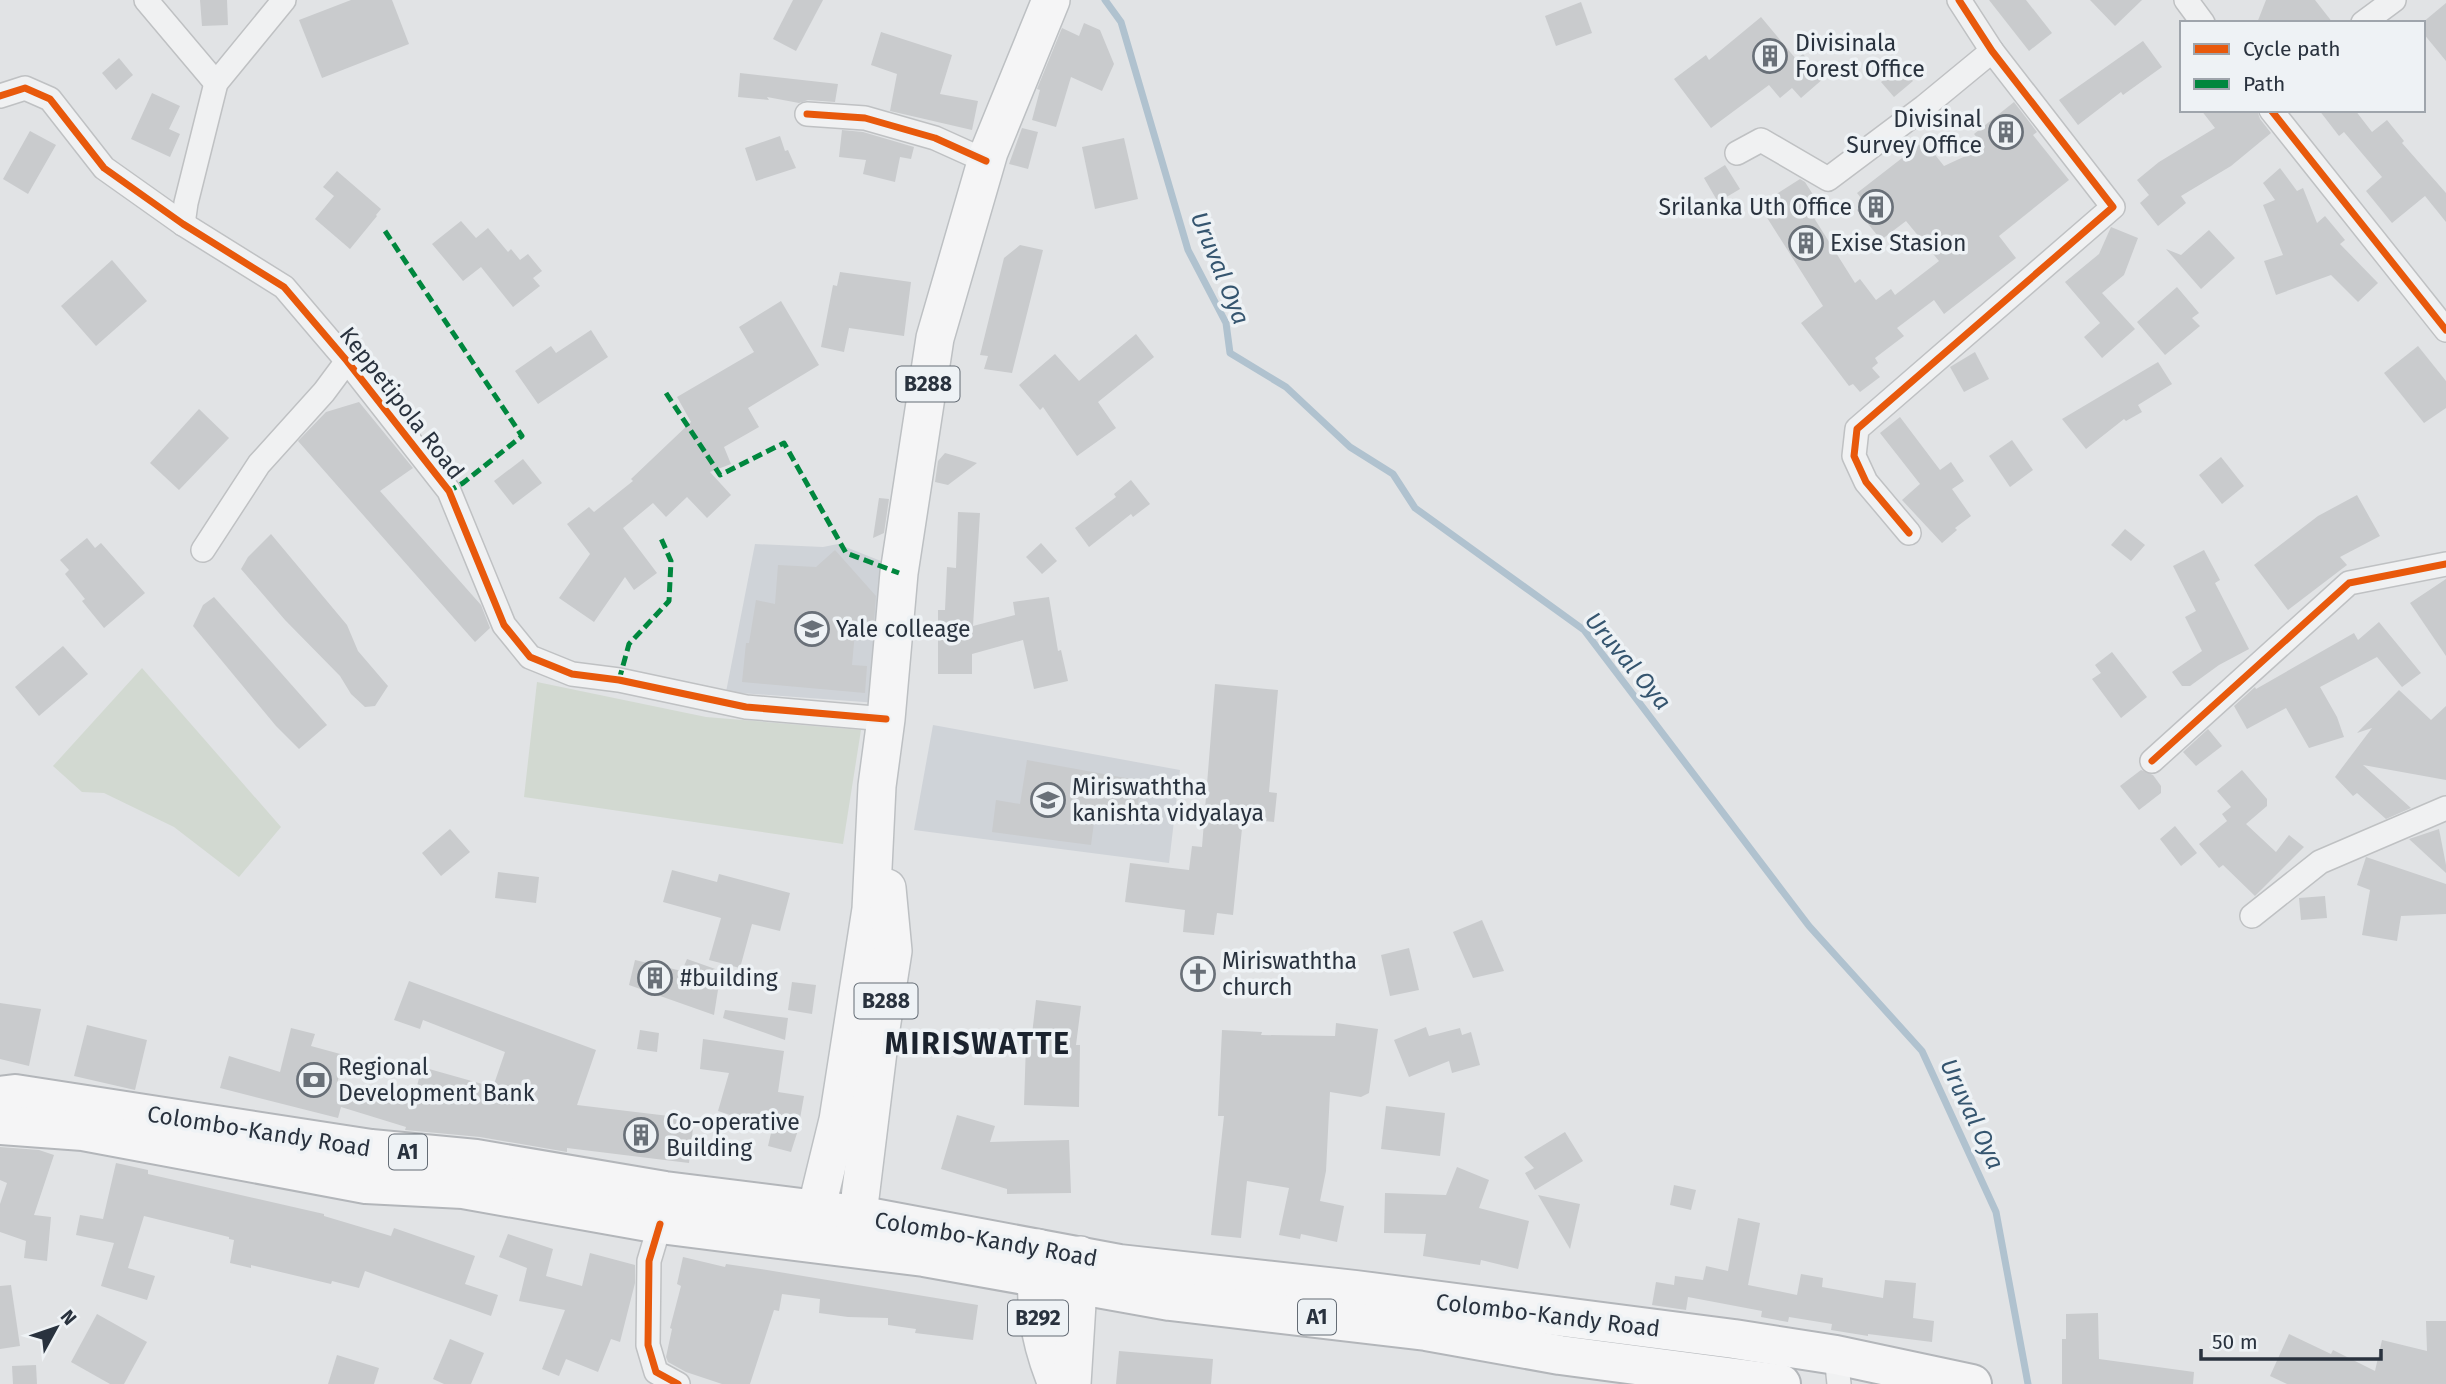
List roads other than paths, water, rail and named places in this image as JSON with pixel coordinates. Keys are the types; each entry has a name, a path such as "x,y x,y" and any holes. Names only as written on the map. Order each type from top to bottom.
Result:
{"highway":[{"name":"Colombo-Kandy Road","path":"0,1096 15,1094 368,1166 463,1189 660,1223 812,1225"},
{"name":"Colombo-Kandy Road","path":"0,1125 83,1131 368,1166 477,1159 642,1188 812,1225 1078,1270 1208,1307 1426,1331 1720,1380 1782,1384"},
{"name":"Colombo-Kandy Road","path":"1078,1270 1119,1264 1355,1290 1734,1339 1837,1370 1972,1384"}],"main road":[{"name":"B288","path":"812,1225 838,1120 871,909 877,786 899,573 935,338 986,161 1051,0"},
{"name":"B288","path":"855,1231 894,951 877,786"},
{"name":"B292","path":"1037,1263 1038,1327 1057,1384"},
{"name":"B292","path":"1072,1384 1078,1270"}],"street":[{"path":"146,0 216,83"},
{"path":"183,224 216,83 284,0"},
{"path":"1909,533 1866,482 1854,456 1857,429 2113,207 1992,51 1959,0"},
{"path":"2186,0 2202,21"},
{"path":"2366,21 2394,0"},
{"path":"1737,153 1761,140 1828,179 1924,107 1992,51"},
{"name":"Keppetipola Road","path":"0,96 25,88 50,99 104,168 183,224 284,287 347,361 449,491 504,625 530,657 572,674 619,680 746,708 886,719"},
{"path":"2273,112 2446,330"},
{"path":"807,114 865,118 935,138 986,161"},
{"path":"203,550 259,464 324,392 347,361"},
{"path":"2152,761 2349,583 2446,564"},
{"path":"2252,916 2320,862 2446,808"},
{"path":"660,1223 649,1261 648,1345 656,1372 678,1384"}],"waterway":[{"name":"Uruval Oya","path":"1105,0 1121,22 1188,250 1226,323 1230,353 1286,387 1350,447 1393,474 1415,508 1584,630 1809,926 1922,1051 1996,1212 2028,1384"}],"place":[{"name":"Divisinala Forest Office","path":"1770,56"},
{"name":"Divisinal Survey Office","path":"2006,132"},
{"name":"Srilanka Uth Office","path":"1876,207"},
{"name":"Exise Stasion","path":"1806,243"},
{"name":"Yale colleage","path":"812,629"},
{"name":"Miriswaththa kanishta vidyalaya","path":"1048,800"},
{"name":"Miriswaththa church","path":"1198,974"},
{"name":"#building","path":"655,978"},
{"name":"Regional Development Bank","path":"314,1080"},
{"name":"Co-operative Building","path":"641,1135"}],"district":[{"name":"MIRISWATTE","path":"978,1044"}]}
